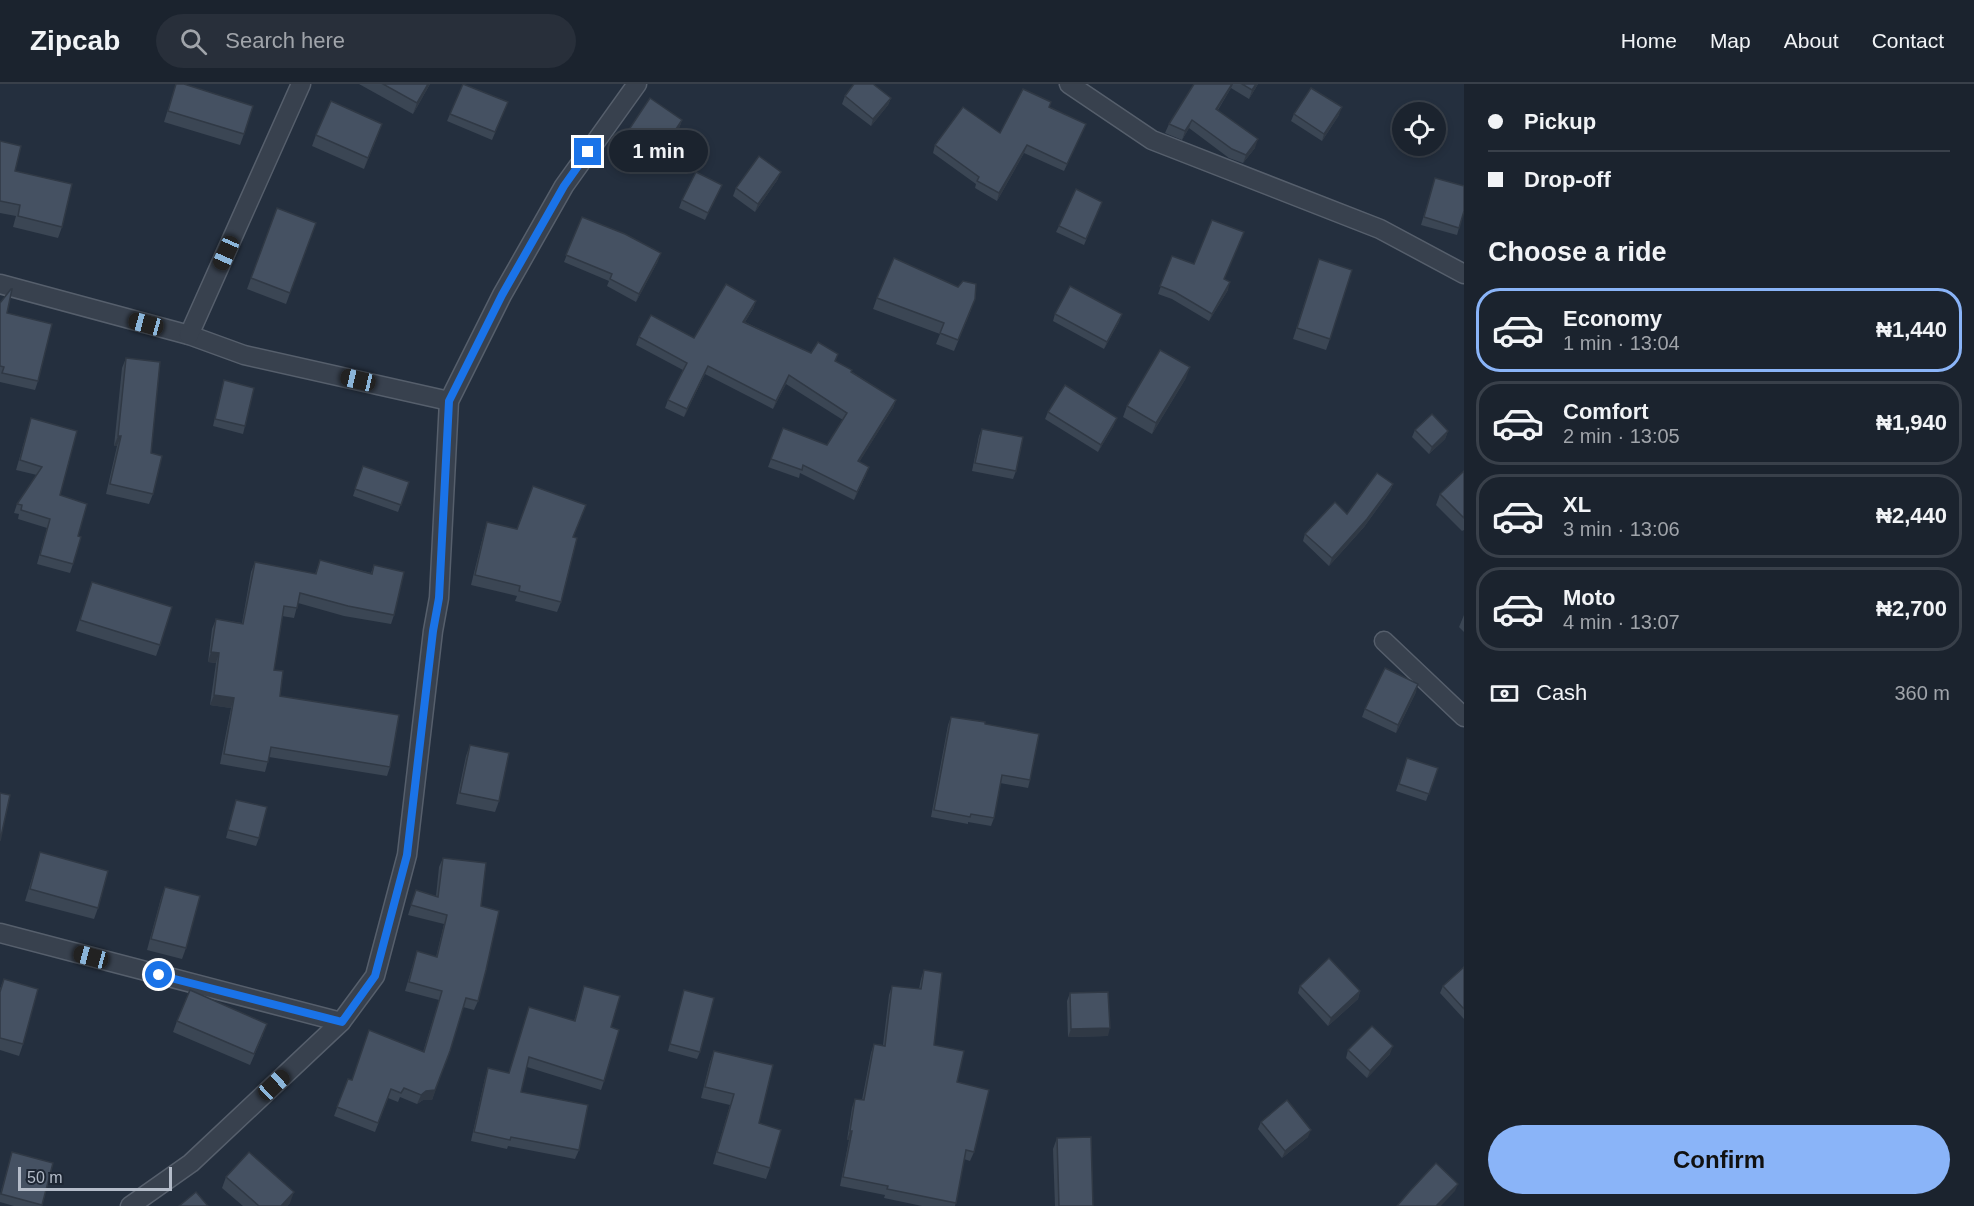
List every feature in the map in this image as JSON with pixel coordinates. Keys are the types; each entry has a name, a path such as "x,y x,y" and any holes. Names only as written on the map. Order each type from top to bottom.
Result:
{"street":[{"path":"130,1206 191,1163 342,1022 375,976 407,855 433,631 439,598 449,401 502,295 564,186 637,84"},
{"path":"1069,84 1152,140 1380,229 1464,274"},
{"path":"189,335 296,85"},
{"path":"0,284 189,335 244,355 449,401"},
{"path":"1384,641 1464,717"},
{"path":"0,933 342,1022"}],"building":[{"path":"176,84 184,84 253,106 244,134 168,111"},
{"path":"383,84 428,84 417,103"},
{"path":"463,84 508,102 495,132 450,114"},
{"path":"854,84 873,84 891,98 873,119 845,96"},
{"path":"1194,84 1232,84 1216,109 1258,139 1246,155 1232,149 1192,120 1185,131 1169,124"},
{"path":"1242,84 1256,84 1252,90"},
{"path":"1311,88 1342,107 1324,134 1294,114"},
{"path":"1023,89 1051,102 1049,107 1086,124 1067,164 1027,145 999,193 977,181 979,177 935,145 963,107 1000,133"},
{"path":"650,98 682,120 654,162 622,140"},
{"path":"331,101 382,124 368,158 316,135"},
{"path":"0,141 21,146 15,171 72,184 62,227 18,216 20,205 0,201"},
{"path":"759,156 781,172 758,204 736,188"},
{"path":"696,172 722,185 708,213 682,200"},
{"path":"1435,178 1464,186 1464,211 1459,228 1424,217"},
{"path":"1076,189 1102,202 1086,239 1059,226"},
{"path":"277,208 316,223 290,293 251,278"},
{"path":"582,217 625,234 661,253 639,294 610,279 612,274 566,255"},
{"path":"1212,220 1244,232 1224,279 1230,282 1212,314 1175,292 1160,286 1172,256 1194,264"},
{"path":"894,258 958,287 963,281 976,284 975,299 958,340 940,333 944,323 877,298"},
{"path":"1319,259 1352,270 1330,339 1297,328"},
{"path":"726,284 756,301 743,322 811,353 818,342 838,354 835,361 896,400 858,461 869,467 857,492 803,465 802,470 771,459 783,428 827,445 847,413 789,375 776,401 708,366 687,409 668,400 687,363 639,337 651,315 694,338"},
{"path":"1070,286 1122,314 1107,342 1055,314"},
{"path":"11,289 7,313 52,324 38,381 2,373 4,367 0,366 0,303"},
{"path":"1160,350 1190,367 1156,423 1127,406"},
{"path":"126,358 160,362 151,453 162,456 153,494 110,484 121,436 118,436"},
{"path":"224,380 254,388 245,426 215,419"},
{"path":"1065,385 1117,418 1101,445 1048,412"},
{"path":"1432,414 1448,431 1432,447 1415,430"},
{"path":"31,418 77,431 60,495 87,504 73,564 40,555 50,519 21,510 22,505 17,504 42,467 20,460"},
{"path":"982,429 1023,437 1016,471 975,463"},
{"path":"363,466 409,482 401,505 355,489"},
{"path":"1464,471 1464,518 1440,494"},
{"path":"1377,473 1393,484 1367,519 1332,558 1305,534 1335,502 1347,514"},
{"path":"533,486 586,505 573,537 577,538 561,602 519,591 520,586 475,575 487,522 517,529"},
{"path":"320,560 372,574 374,565 404,572 394,615 300,593 297,608 284,606 274,670 283,671 280,696 399,715 390,767 271,747 268,762 224,754 234,698 214,695 219,653 211,652 216,619 243,624 255,562 316,574"},
{"path":"92,582 172,607 160,645 80,620"},
{"path":"1385,668 1418,684 1398,725 1365,709"},
{"path":"951,717 1039,734 1030,780 1002,775 994,818 971,814 970,817 934,810"},
{"path":"470,745 509,753 499,801 460,793"},
{"path":"1407,758 1438,768 1429,794 1399,784"},
{"path":"0,793 10,795 0,841"},
{"path":"236,800 267,807 259,838 228,830"},
{"path":"40,852 108,871 98,908 30,889"},
{"path":"443,858 486,863 481,906 499,911 486,970 478,1001 466,998 435,1090 426,1091 421,1095 404,1088 401,1093 391,1089 378,1123 337,1107 348,1079 352,1080 369,1030 424,1052 442,991 409,982 417,951 437,957 447,915 411,905 416,890 438,897"},
{"path":"165,887 200,896 186,948 151,939"},
{"path":"1329,958 1360,991 1331,1018 1300,986"},
{"path":"1464,967 1464,1009 1443,986"},
{"path":"924,970 942,973 934,1045 964,1051 957,1082 989,1090 974,1152 966,1150 956,1203 887,1189 888,1186 843,1177 852,1131 850,1131 855,1099 864,1100 874,1044 885,1046 892,986 921,989"},
{"path":"4,979 38,989 23,1044 0,1038 0,992"},
{"path":"584,986 620,996 611,1027 619,1030 604,1081 529,1057 521,1092 588,1105 579,1150 511,1137 510,1140 474,1132 488,1068 509,1073 529,1007 575,1021"},
{"path":"190,990 267,1024 254,1054 177,1021"},
{"path":"684,990 714,998 700,1052 670,1044"},
{"path":"1108,992 1110,1028 1071,1029 1070,993"},
{"path":"1372,1026 1393,1046 1370,1071 1348,1050"},
{"path":"714,1051 773,1065 759,1123 781,1130 770,1168 717,1152 734,1094 705,1087"},
{"path":"1287,1100 1311,1130 1285,1151 1261,1122"},
{"path":"1091,1137 1093,1206 1059,1206 1057,1138"},
{"path":"12,1152 53,1163 42,1205 1,1194"},
{"path":"249,1152 294,1192 281,1206 259,1206 226,1177"},
{"path":"1436,1163 1458,1184 1436,1206 1397,1206 1410,1191"},
{"path":"196,1192 208,1206 179,1206"}],"route":[{"path":"159,975 342,1022 375,976 407,855 433,631 439,598 449,401 502,295 564,186 588,152"}]}
